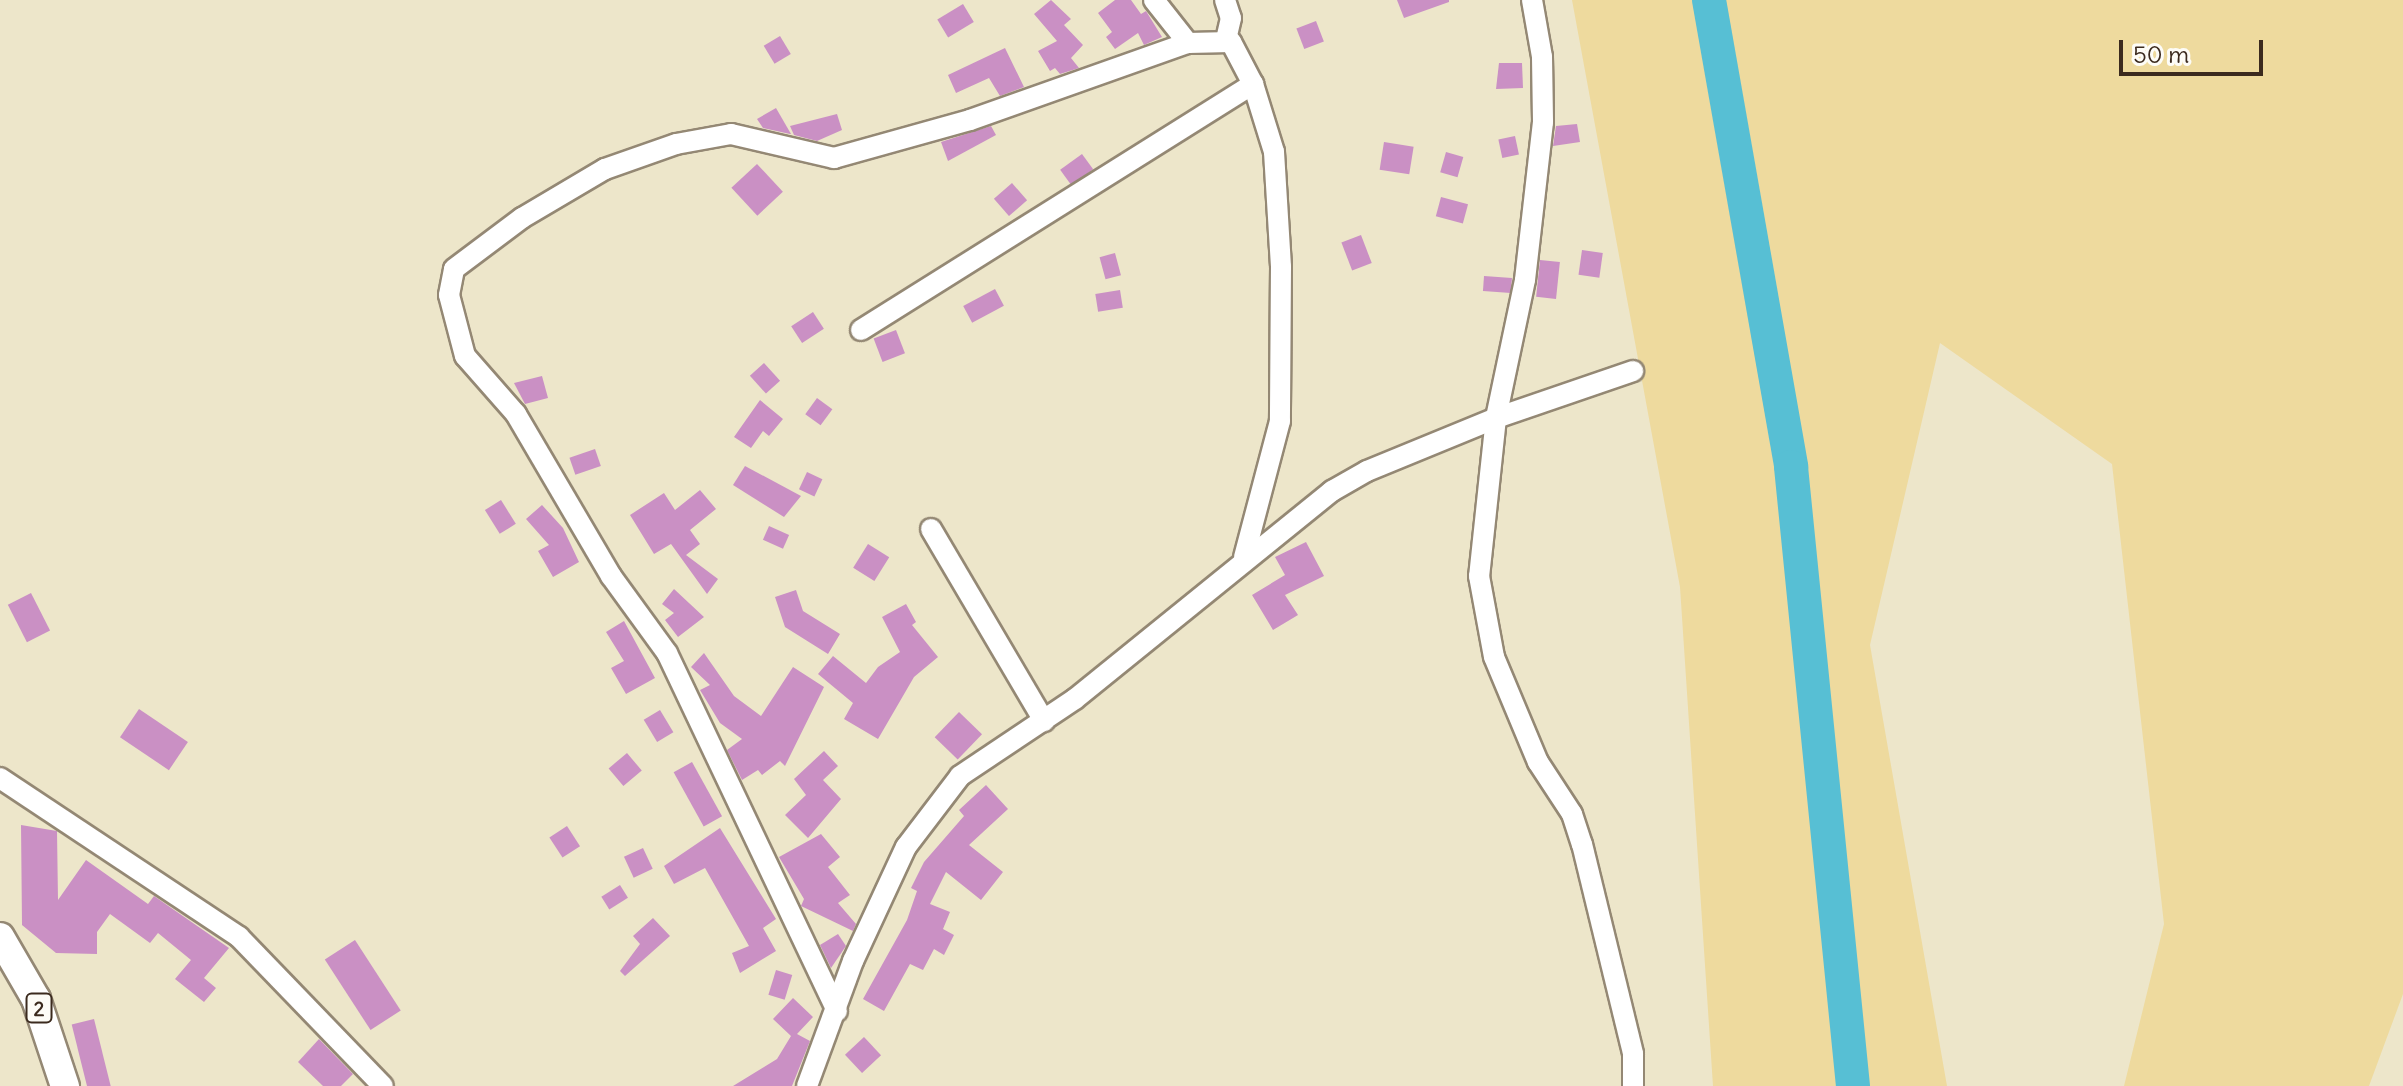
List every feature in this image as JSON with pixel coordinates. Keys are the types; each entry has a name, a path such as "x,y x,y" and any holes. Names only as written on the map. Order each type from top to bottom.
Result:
{"highway":[{"name":"2","path":"0,937 36,999 65,1086"}],"street":[{"path":"1154,0 1188,43"},
{"path":"1225,0 1231,18 1226,40"},
{"path":"1532,0 1542,57 1543,122 1525,280 1496,418 1479,576 1485,621 1538,762 1572,814 1582,844 1617,977 1633,1054 1633,1086"},
{"path":"837,1011 667,653 611,576 516,414 465,356 449,295 454,269 522,218 605,169 676,144 731,134 834,158 970,120 1188,43 1226,40 1238,49 1253,84 1274,152 1281,267 1280,421 1244,557"},
{"path":"861,330 1253,84"},
{"path":"813,1083 877,906 906,847 960,776 1044,721 1244,557 1367,471 1496,418 1633,371"},
{"path":"931,529 1044,721"},
{"path":"0,778 239,937 383,1086"}],"sand":[{"path":"1572,0 2403,0 2403,994 2369,1086 2124,1086 2164,924 2112,464 1940,343 1870,645 1947,1086 1713,1086 1680,587"}],"building":[{"path":"1051,0 1071,19 1064,25 1083,45 1071,58 1079,68 1060,74 1055,68 1050,71 1038,51 1057,41 1034,14"},
{"path":"1115,0 1131,0 1141,14 1146,11 1162,37 1144,45 1138,33 1115,49 1106,37 1112,32 1098,13"},
{"path":"1397,0 1449,0 1449,2 1404,18"},
{"path":"963,4 974,22 948,37 937,19"},
{"path":"1316,21 1324,42 1304,49 1296,29"},
{"path":"780,36 791,54 775,64 764,46"},
{"path":"1005,48 1024,87 1000,96 989,78 956,93 948,75"},
{"path":"1499,63 1522,63 1523,88 1496,89"},
{"path":"776,108 791,134 763,128 757,119"},
{"path":"837,114 842,130 817,141 794,135 790,126"},
{"path":"1577,124 1580,142 1553,146 1556,126"},
{"path":"991,126 996,135 948,161 941,142"},
{"path":"1515,136 1519,155 1502,158 1498,140"},
{"path":"1384,142 1414,147 1409,174 1380,170"},
{"path":"1446,152 1463,157 1458,177 1440,172"},
{"path":"1082,154 1093,169 1071,185 1060,170"},
{"path":"757,164 783,192 757,216 731,188"},
{"path":"1012,183 1027,200 1009,216 994,199"},
{"path":"1441,197 1468,204 1463,224 1436,216"},
{"path":"1361,235 1372,263 1352,271 1341,243"},
{"path":"1582,250 1603,253 1599,278 1579,275"},
{"path":"1115,253 1121,275 1105,279 1100,257"},
{"path":"1540,260 1560,262 1556,299 1536,297"},
{"path":"1484,276 1512,278 1511,293 1483,291"},
{"path":"995,289 1004,306 972,323 963,306"},
{"path":"1120,290 1123,308 1098,312 1095,294"},
{"path":"813,312 824,329 802,343 791,326"},
{"path":"896,330 905,353 883,362 874,339"},
{"path":"764,363 780,381 766,394 750,376"},
{"path":"542,376 548,398 525,404 514,383"},
{"path":"817,398 832,409 821,425 805,414"},
{"path":"760,400 783,419 769,436 763,431 751,448 734,437"},
{"path":"595,449 601,466 575,475 569,458"},
{"path":"745,466 801,496 784,517 733,485"},
{"path":"807,472 822,479 814,496 799,489"},
{"path":"700,490 716,509 690,530 700,544 686,555 718,579 707,594 671,544 654,554 630,515 664,493 675,510"},
{"path":"501,500 516,524 500,534 485,510"},
{"path":"542,505 563,528 579,562 553,577 538,551 549,545 526,519"},
{"path":"769,526 789,535 783,549 763,540"},
{"path":"1306,542 1324,576 1285,595 1298,615 1273,630 1252,595 1285,575 1275,557"},
{"path":"868,544 889,557 874,581 853,568"},
{"path":"674,589 704,617 678,637 665,620 674,613 662,604"},
{"path":"796,590 803,611 840,634 828,654 785,627 775,597"},
{"path":"31,593 50,630 27,642 8,605"},
{"path":"906,604 916,622 912,625 938,657 914,677 878,739 844,719 853,703 818,674 833,656 866,683 878,667 900,652 882,617"},
{"path":"624,621 655,678 626,694 611,668 624,661 606,632"},
{"path":"704,653 734,696 761,716 793,667 824,687 785,766 780,761 762,775 758,770 742,780 727,750 742,739 720,723 700,690 710,685 691,667"},
{"path":"139,709 188,742 169,770 120,737"},
{"path":"660,710 673,732 657,742 644,720"},
{"path":"959,712 982,734 958,759 935,737"},
{"path":"824,751 838,766 823,780 841,799 808,838 785,815 806,795 794,779"},
{"path":"627,753 642,771 623,786 609,768"},
{"path":"692,762 722,816 704,826 674,772"},
{"path":"986,785 1008,809 969,845 1003,872 981,900 946,872 930,904 950,912 943,929 954,935 944,955 934,949 923,970 910,964 884,1011 863,999 907,920 917,891 911,888 924,862 964,816 959,810"},
{"path":"21,825 57,831 58,900 86,860 148,904 154,896 229,948 204,978 216,988 204,1002 175,979 191,960 158,933 150,943 110,914 97,932 97,954 56,953 22,925"},
{"path":"567,826 580,846 562,858 549,837"},
{"path":"720,828 776,919 763,928 776,951 740,973 732,953 749,946 705,868 674,884 664,866"},
{"path":"821,834 840,857 828,867 850,895 838,903 856,924 853,931 801,906 804,899 779,857"},
{"path":"643,848 653,869 634,878 624,857"},
{"path":"620,885 628,898 609,909 601,897"},
{"path":"653,918 670,936 625,976 620,971 640,944 633,936"},
{"path":"838,934 846,946 831,968 820,945"},
{"path":"355,940 401,1010 371,1030 325,960"},
{"path":"776,970 792,975 785,1000 768,995"},
{"path":"793,998 813,1017 797,1034 810,1041 792,1086 733,1086 777,1059 791,1036 773,1019"},
{"path":"94,1019 111,1086 87,1086 72,1025"},
{"path":"864,1037 881,1055 862,1073 845,1055"},
{"path":"319,1039 353,1074 341,1086 323,1086 298,1062"}],"waterway":[{"path":"1709,0 1791,467 1853,1086"}]}
